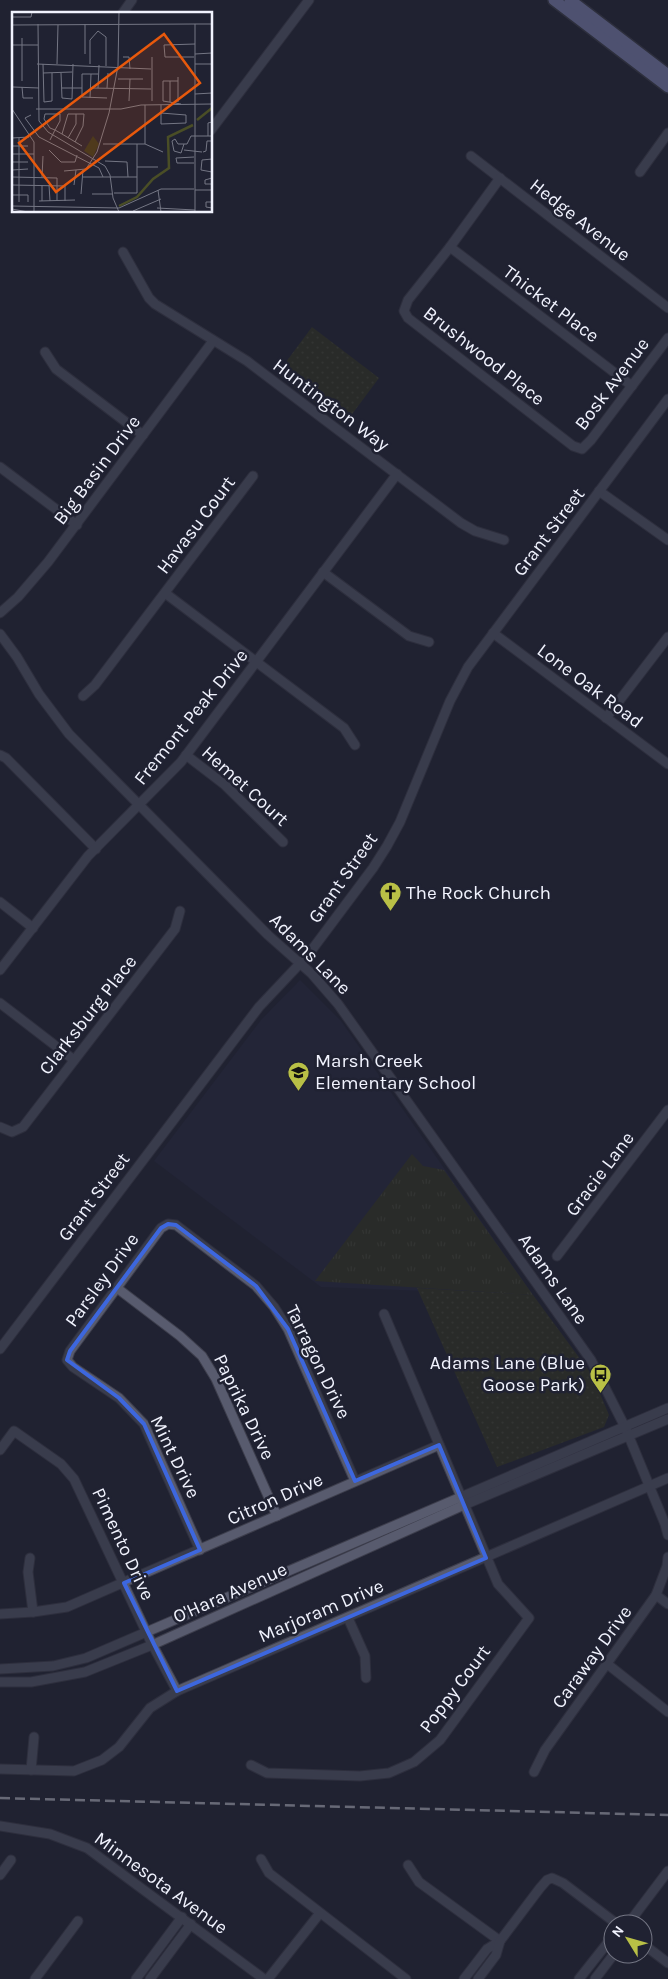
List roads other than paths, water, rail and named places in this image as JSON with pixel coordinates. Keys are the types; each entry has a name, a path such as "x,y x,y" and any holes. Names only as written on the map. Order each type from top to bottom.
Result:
{"main road":[{"path":"554,0 668,87"},
{"path":"570,0 668,75"}],"street":[{"path":"123,12 132,0"},
{"path":"212,129 309,0"},
{"path":"640,172 668,133"},
{"name":"Hedge Avenue","path":"471,156 668,308"},
{"name":"Brushwood Place","path":"500,178 450,247 408,300 404,311 408,318 573,446 582,449"},
{"name":"Thicket Place","path":"450,247 632,386"},
{"name":"Huntington Way","path":"123,252 149,298 162,309 246,361 461,523 475,531 504,540"},
{"name":"Bosk Avenue","path":"582,449 591,440 668,338"},
{"name":"Big Basin Drive","path":"0,613 34,579 77,525 213,340"},
{"path":"45,352 56,369 143,435"},
{"name":"Grant Street","path":"0,1348 259,1007 299,965 362,884 400,822 450,701 468,668 668,399"},
{"path":"0,467 77,525"},
{"name":"Fremont Peak Drive","path":"0,970 96,849 186,755 397,474"},
{"name":"Havasu Court","path":"83,696 95,685 253,476"},
{"path":"599,491 668,539"},
{"path":"323,572 409,636 428,642"},
{"path":"165,593 344,728 355,745"},
{"name":"Lone Oak Road","path":"493,633 668,764"},
{"name":"Adams Lane","path":"0,634 58,720 70,734 299,965 312,974 330,993 591,1360 625,1426"},
{"path":"606,718 668,637"},
{"path":"0,755 6,758 96,849"},
{"name":"Hemet Court","path":"186,755 225,785 282,842"},
{"path":"0,902 33,928"},
{"name":"Clarksburg Place","path":"0,1127 12,1132 23,1127 175,930 180,911"},
{"path":"0,1002 74,1060"},
{"name":"Gracie Lane","path":"557,1256 668,1110"},
{"name":"Tarragon Drive","path":"160,1228 168,1224 176,1225 256,1286 274,1307 288,1329 356,1481"},
{"name":"Parsley Drive","path":"70,1350 160,1228"},
{"name":"Paprika Drive","path":"117,1288 180,1336 202,1356 216,1379 277,1516"},
{"path":"384,1314 486,1558"},
{"name":"Mint Drive","path":"70,1350 67,1360 73,1367 119,1398 144,1424 200,1550"},
{"name":"O'Hara Avenue","path":"0,1682 31,1682 85,1672 152,1645 625,1426 668,1408"},
{"name":"O'Hara Avenue","path":"0,1670 53,1666 86,1658 463,1501 668,1419"},
{"path":"625,1426 650,1485 668,1535"},
{"name":"Pimento Drive","path":"0,1450 14,1431 61,1464 74,1479 152,1645 177,1691"},
{"name":"Citron Drive","path":"0,1614 68,1607 439,1445"},
{"name":"Marjoram Drive","path":"0,1769 74,1771 102,1760 119,1747 150,1708 177,1691 668,1478"},
{"name":"Caraway Drive","path":"534,1772 545,1750 656,1595 667,1566 668,1557"},
{"path":"30,1558 28,1572 34,1612"},
{"name":"Poppy Court","path":"251,1765 267,1772 360,1776 389,1773 414,1762 440,1740 529,1618 498,1584 486,1558"},
{"path":"656,1595 668,1604"},
{"path":"348,1618 365,1656 366,1678"},
{"path":"606,1663 668,1712"},
{"path":"31,1770 34,1737"},
{"name":"Minnesota Avenue","path":"0,1826 50,1834 87,1848 266,1979"},
{"path":"261,1858 269,1873 406,1979"},
{"path":"0,1875 11,1860"},
{"path":"408,1865 419,1882 500,1941"},
{"path":"635,1914 668,1870"},
{"path":"478,1979 496,1955 500,1941 547,1880 552,1878 564,1883 603,1914"},
{"path":"266,1979 320,1913"},
{"path":"136,1979 182,1917"},
{"path":"36,1979 78,1921"},
{"path":"150,1979 192,1924"},
{"path":"464,1979 487,1949 500,1941"},
{"path":"579,1979 603,1949"},
{"path":"653,1951 668,1962"},
{"path":"595,1979 606,1964"}],"railway":[{"path":"0,1798 668,1815"}],"place":[{"name":"The Rock Church","path":"390,912"},
{"name":"Marsh Creek Elementary School","path":"299,1091"},
{"name":"Adams Lane (Blue Goose Park)","path":"601,1393"}]}
